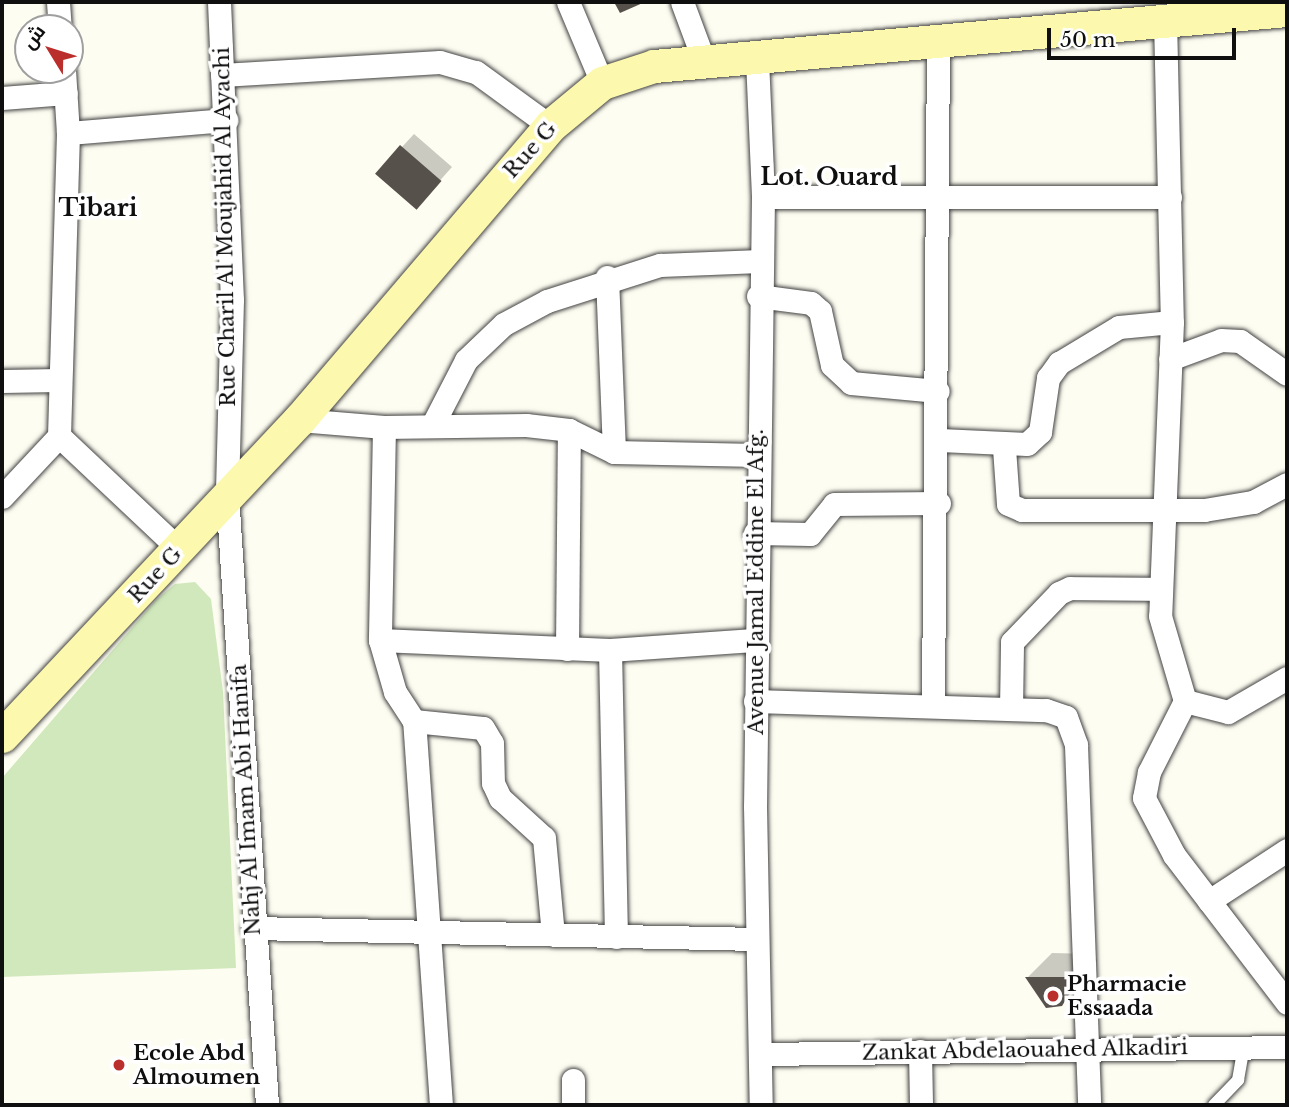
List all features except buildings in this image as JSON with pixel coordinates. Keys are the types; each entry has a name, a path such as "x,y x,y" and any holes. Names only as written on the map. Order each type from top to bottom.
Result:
{"street":[{"name":"Rue Charil Al Moujahid Al Ayachi","path":"219,2 232,300 227,494"},
{"path":"568,2 601,83"},
{"path":"682,2 704,61"},
{"name":"Rue G","path":"2,736 180,550 227,494 299,420 550,126 601,83 654,66 1287,10"},
{"path":"1165,19 1172,322 1161,589 1162,632 1185,701 1153,763 1144,798 1154,826 1287,1003"},
{"path":"933,706 940,440 937,199 939,40"},
{"name":"Avenue Jamal Eddine El Afg.","path":"757,58 763,197 758,296 754,640 761,1105"},
{"path":"222,75 440,62 476,72 550,126"},
{"path":"2,98 54,84"},
{"path":"2,497 59,436 68,133 65,84"},
{"path":"68,133 226,120"},
{"path":"763,197 1170,197"},
{"path":"432,426 466,360 504,324 607,277 660,265 760,261"},
{"path":"607,277 614,452"},
{"path":"758,296 811,303 820,311 832,365 851,383 938,391"},
{"path":"940,440 1004,447 1027,444 1040,432 1048,378 1083,343 1119,327 1172,322"},
{"path":"1170,359 1221,340 1240,341 1287,374"},
{"path":"2,381 60,380"},
{"path":"299,420 384,427 569,430 614,452 757,455"},
{"path":"384,427 380,640 395,692 414,721 442,1105"},
{"path":"567,649 569,430"},
{"path":"59,436 180,550"},
{"path":"1004,447 1005,494 1015,509 1233,506 1287,484"},
{"name":"Nahj Al Imam Abi Hanifa","path":"227,494 253,929 267,1105"},
{"path":"755,533 810,534 834,504 939,502"},
{"path":"1012,709 1012,642 1059,593 1070,587 1161,589"},
{"path":"380,640 610,650 754,640"},
{"path":"610,650 615,937"},
{"path":"1185,701 1228,712 1287,678"},
{"path":"755,701 1057,712 1073,727 1089,1105"},
{"path":"414,721 483,728 492,743 492,783 500,798 544,838 553,935"},
{"path":"1209,901 1287,850"},
{"path":"253,929 757,939"},
{"name":"Zankat Abdelaouahed Alkadiri","path":"762,1054 1287,1047"},
{"path":"920,1051 921,1105"},
{"path":"573,1080 573,1105"}],"lane":[{"path":"1214,1105 1238,1080 1244,1047"}],"green space":[{"path":"195,582 211,599 223,692 236,968 2,977 2,778 156,600 175,584"}],"place":[{"name":"Pharmacie Essaada","path":"1053,996"},
{"name":"Ecole Abd Almoumen","path":"119,1065"}],"district":[{"name":"Lot. Ouard","path":"829,177"},
{"name":"Tibari","path":"98,208"}]}
